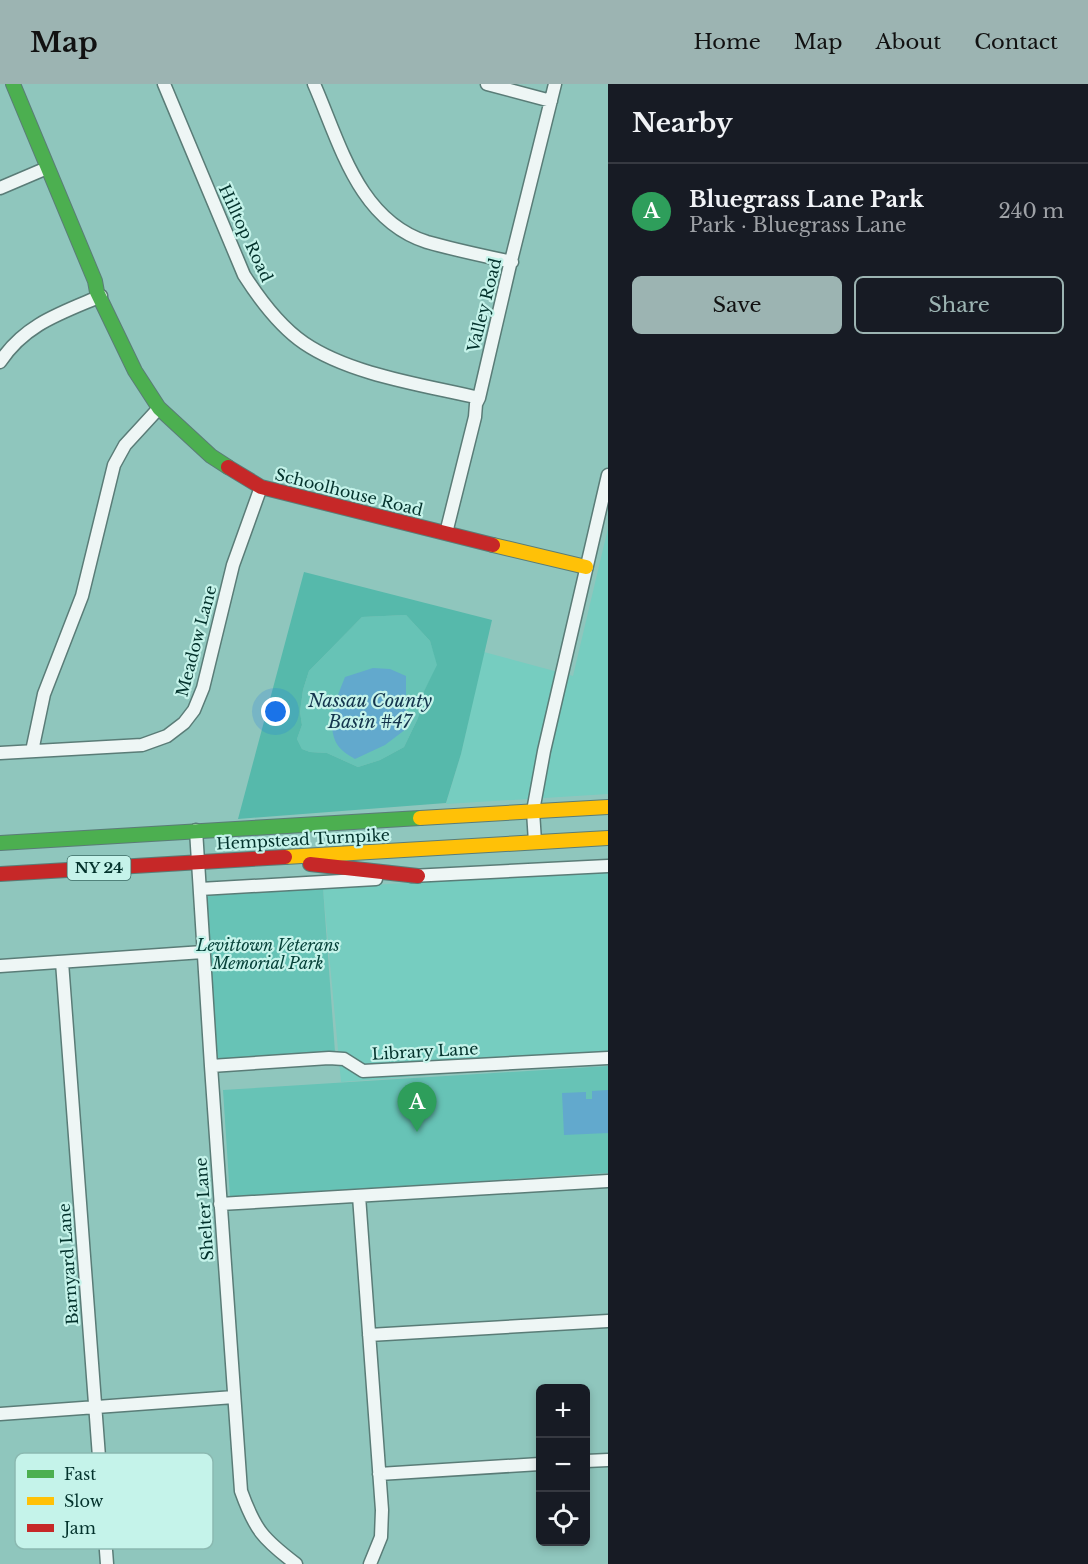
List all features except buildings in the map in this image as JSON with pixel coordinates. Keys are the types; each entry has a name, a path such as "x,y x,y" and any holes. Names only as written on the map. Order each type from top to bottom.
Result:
{"main road":[{"name":"Schoolhouse Road","path":"13,84 101,296 135,371 159,408 211,456 261,487 586,567"},
{"name":"Hempstead Turnpike","path":"0,843 608,807"},
{"name":"Hempstead Turnpike","path":"0,874 608,838"},
{"path":"540,842 608,848"},
{"path":"254,858 418,876"}],"street":[{"name":"Hilltop Road","path":"164,84 244,275 258,297 291,333 329,357 362,370 479,398"},
{"path":"314,84 355,180 384,217 404,231 426,241 512,262"},
{"path":"487,84 551,100"},
{"name":"Valley Road","path":"446,533 555,84"},
{"path":"0,188 47,168"},
{"path":"0,362 17,339 30,328 101,296"},
{"path":"32,751 44,694 82,596 114,465 125,445 159,408"},
{"path":"540,842 533,810 544,751 608,475"},
{"name":"Meadow Lane","path":"0,753 142,745 167,736 184,723 194,710 203,688 233,565 261,487"},
{"name":"Shelter Lane","path":"196,830 210,1066 241,1491 252,1521 266,1540 296,1564"},
{"path":"200,889 608,866"},
{"path":"0,966 203,952"},
{"name":"Barnyard Lane","path":"62,962 99,1453"},
{"name":"Library Lane","path":"210,1066 329,1058 344,1059 363,1071 608,1058"},
{"path":"220,1204 608,1181"},
{"path":"359,1196 382,1510 381,1537 370,1564"},
{"path":"369,1335 608,1321"},
{"path":"0,1414 234,1397"},
{"path":"590,1461 608,1460"},
{"path":"380,1474 536,1464"},
{"name":"Barnyard Lane","path":"106,1549 107,1564"}],"shaded area":[{"path":"608,528 608,794 446,804 461,754 484,652 573,676"},
{"path":"304,572 492,620 461,754 446,803 238,819","holes":["406,615 430,641 437,665 424,691 418,718 404,747 380,760 358,767 327,753 302,749 297,739 302,725 300,712 303,690 309,671 362,617"]},
{"path":"608,871 608,1061 341,1082 323,888"}],"green space":[{"path":"406,615 430,641 438,665 424,691 418,718 404,747 380,760 358,767 327,753 302,749 297,739 302,725 300,712 303,690 309,671 362,617"},
{"name":"Levittown Veterans Memorial Park","path":"323,888 335,1052 215,1060 203,896"},
{"path":"608,1066 608,1173 230,1197 223,1090"}],"water":[{"name":"Nassau County Basin #47","path":"373,668 390,669 406,676 406,729 385,745 355,759 341,749 335,739 332,730 333,712 345,677"},
{"path":"608,1090 608,1133 564,1135 562,1093 586,1092 586,1099 592,1099 592,1091"}],"traffic: fast":[{"path":"13,84 95,281 97,292 135,371 159,408 211,456 228,467"},
{"path":"0,843 420,818"}],"traffic: slow":[{"path":"493,545 586,567"},
{"path":"420,818 608,807"},
{"path":"285,857 608,838"}],"traffic: jam":[{"path":"228,467 261,487 493,545"},
{"path":"0,874 285,857"},
{"path":"310,864 418,876"}],"place":[{"name":"Bluegrass Lane Park","path":"417,1132"}]}
